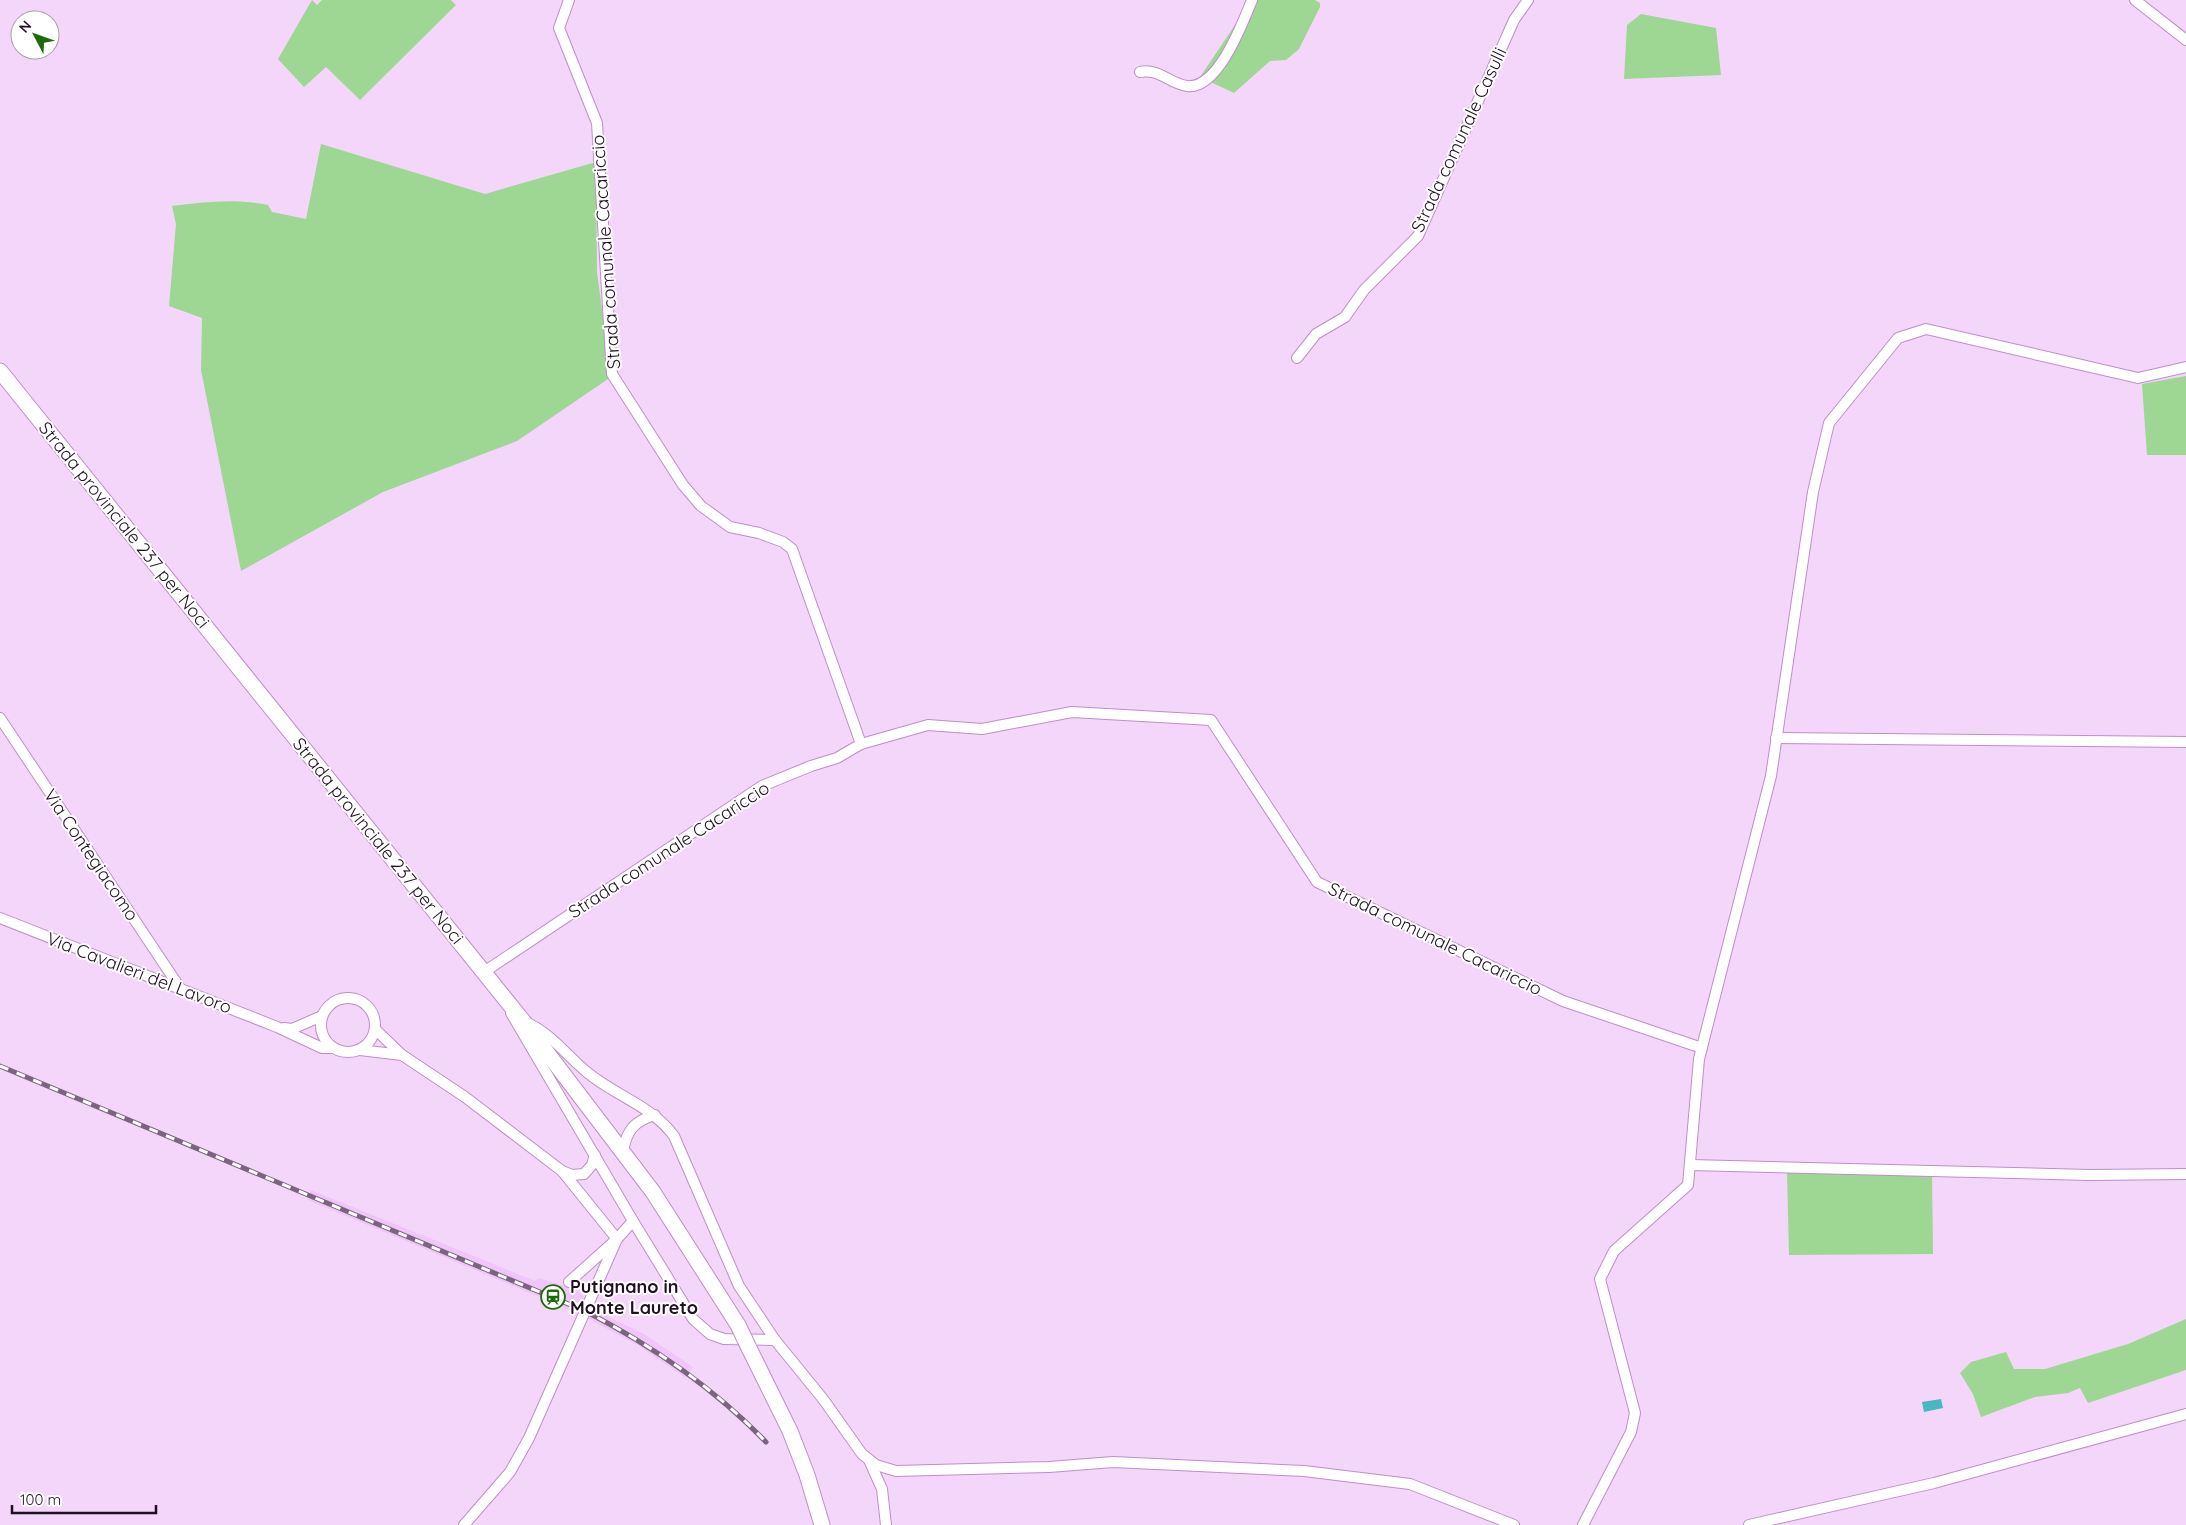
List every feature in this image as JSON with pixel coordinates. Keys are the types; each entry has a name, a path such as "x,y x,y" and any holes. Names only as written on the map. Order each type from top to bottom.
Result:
{"main road":[{"name":"Strada provinciale 237 per Noci","path":"0,371 505,998 624,1151 680,1232 738,1325 790,1431 807,1475 822,1525"}],"street":[{"name":"Strada comunale Cacariccio","path":"569,0 559,28 597,123 612,374 678,478 700,506 730,527 759,533 783,542 792,549 862,744"},
{"path":"1140,72 1150,70 1188,87 1203,82 1219,66 1237,37 1252,0"},
{"name":"Strada comunale Casulli","path":"1297,358 1316,334 1344,317 1364,290 1418,236 1514,20 1528,0"},
{"path":"2135,0 2186,40"},
{"path":"1583,1525 1631,1432 1635,1413 1600,1279 1614,1251 1688,1185 1702,1048 1771,776 1813,492 1829,423 1898,338 1926,329 2138,378 2186,367"},
{"name":"Strada comunale Cacariccio","path":"484,972 762,786 811,766 837,758 862,744 928,725 982,729 1072,712 1211,720 1317,882 1563,1001 1702,1048"},
{"name":"Via Contegiacomo","path":"0,718 182,991"},
{"path":"1776,738 2186,742"},
{"name":"Via Cavalieri del Lavoro","path":"0,918 277,1027 322,1048 333,1048 341,1052 360,1050 402,1055"},
{"name":"Via Cavalieri del Lavoro","path":"277,1027 292,1029 322,1016 334,1002 351,998 359,1000 372,1012 375,1029"},
{"path":"505,998 517,1026 693,1319 710,1334 724,1339 775,1340"},
{"path":"322,1016 322,1034 333,1048"},
{"path":"523,1021 537,1026 589,1074 655,1115 674,1136 739,1286 775,1340 823,1399 862,1454 876,1465 896,1471 1049,1468 1113,1462 1304,1471 1410,1484 1514,1525"},
{"path":"360,1050 367,1045 375,1029 402,1055 465,1097 562,1170 572,1175 584,1174 592,1165 595,1155"},
{"path":"624,1151 626,1135 634,1124 655,1115"},
{"path":"1690,1165 2089,1175 2186,1174"},
{"path":"562,1170 617,1239"},
{"path":"569,1282 617,1239 633,1221"},
{"path":"464,1525 510,1472 529,1438 617,1239"},
{"path":"1749,1525 1934,1483 2186,1414"},
{"path":"869,1460 882,1489 886,1525"}],"shaded area":[{"path":"312,0 317,5 322,0 451,0 456,5 360,100 326,67 304,87 278,59"},
{"path":"1247,0 1315,0 1320,3 1320,7 1299,49 1286,60 1270,61 1234,93 1200,77 1241,16"},
{"path":"1641,14 1716,28 1721,75 1624,79 1627,25"},
{"path":"321,144 485,194 596,162 597,272 611,377 517,441 383,492 241,571 201,370 202,318 169,306 176,224 172,206 232,201 256,203 268,205 272,212 306,219"},
{"path":"2186,376 2186,455 2147,455 2142,384"},
{"path":"1787,1173 1932,1176 1933,1254 1789,1255"},
{"path":"311,1190 535,1281 539,1278 577,1290 584,1296 582,1304 644,1334 693,1367 686,1378 639,1346 580,1314 308,1200"},
{"path":"2186,1319 2186,1370 2088,1403 2080,1388 2068,1393 2035,1397 1981,1417 1973,1394 1960,1373 1971,1362 2006,1352 2014,1369 2045,1369 2128,1344"},
{"path":"1941,1399 1943,1408 1924,1412 1922,1402"}],"railway":[{"path":"0,1066 585,1311 635,1338 681,1369 725,1403 766,1442"}],"place":[{"name":"Putignano in Monte Laureto","path":"553,1297"}]}
